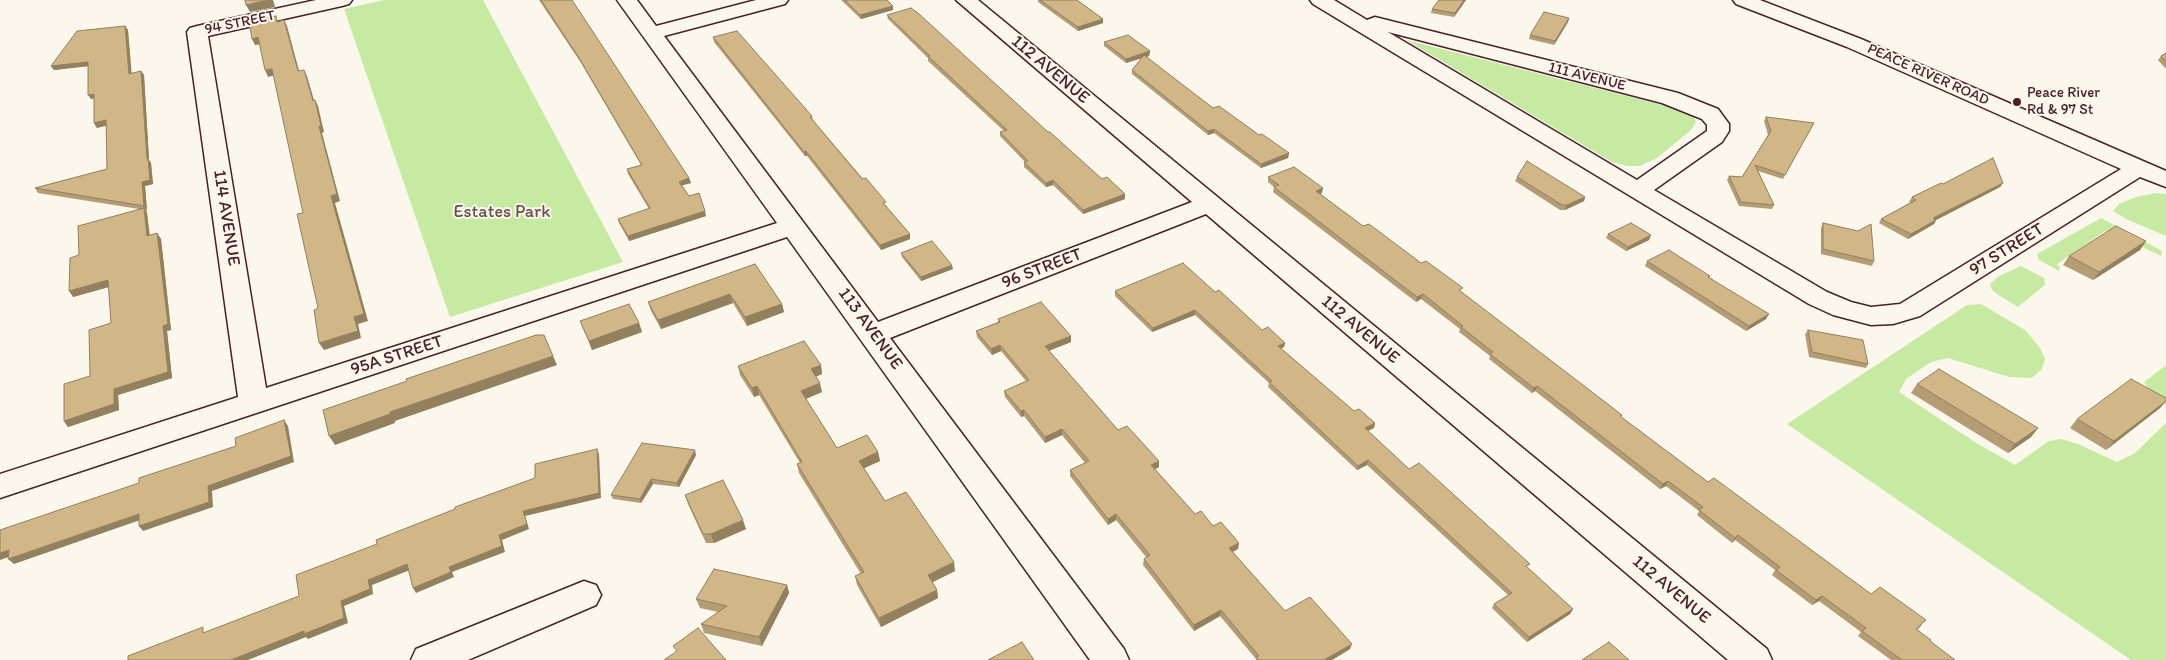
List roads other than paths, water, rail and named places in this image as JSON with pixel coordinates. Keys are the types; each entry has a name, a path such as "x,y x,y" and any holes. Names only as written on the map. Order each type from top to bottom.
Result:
{"street":[{"name":"94 STREET","path":"197,32 342,0"},
{"name":"113 AVENUE","path":"627,0 874,334 1111,660"},
{"path":"652,33 778,0"},
{"name":"112 AVENUE","path":"966,0 1754,660"},
{"name":"111 AVENUE","path":"1320,0 1818,298 1843,309 1871,316"},
{"name":"PEACE RIVER ROAD","path":"1743,0 1854,43 2166,180"},
{"name":"111 AVENUE","path":"1347,16 1670,98 1710,114 1718,124 1718,131 1714,137 1638,190"},
{"name":"114 AVENUE","path":"197,32 254,403"},
{"name":"97 STREET","path":"1871,316 1893,315 1910,310 2138,168"},
{"name":"96 STREET","path":"874,334 1210,204"},
{"name":"95A STREET","path":"0,486 794,226"},
{"path":"429,660 584,596"}],"place":[{"name":"Peace River Rd & 97 St","path":"2017,102"}],"park label":[{"name":"Estates Park","path":"502,212"}]}
